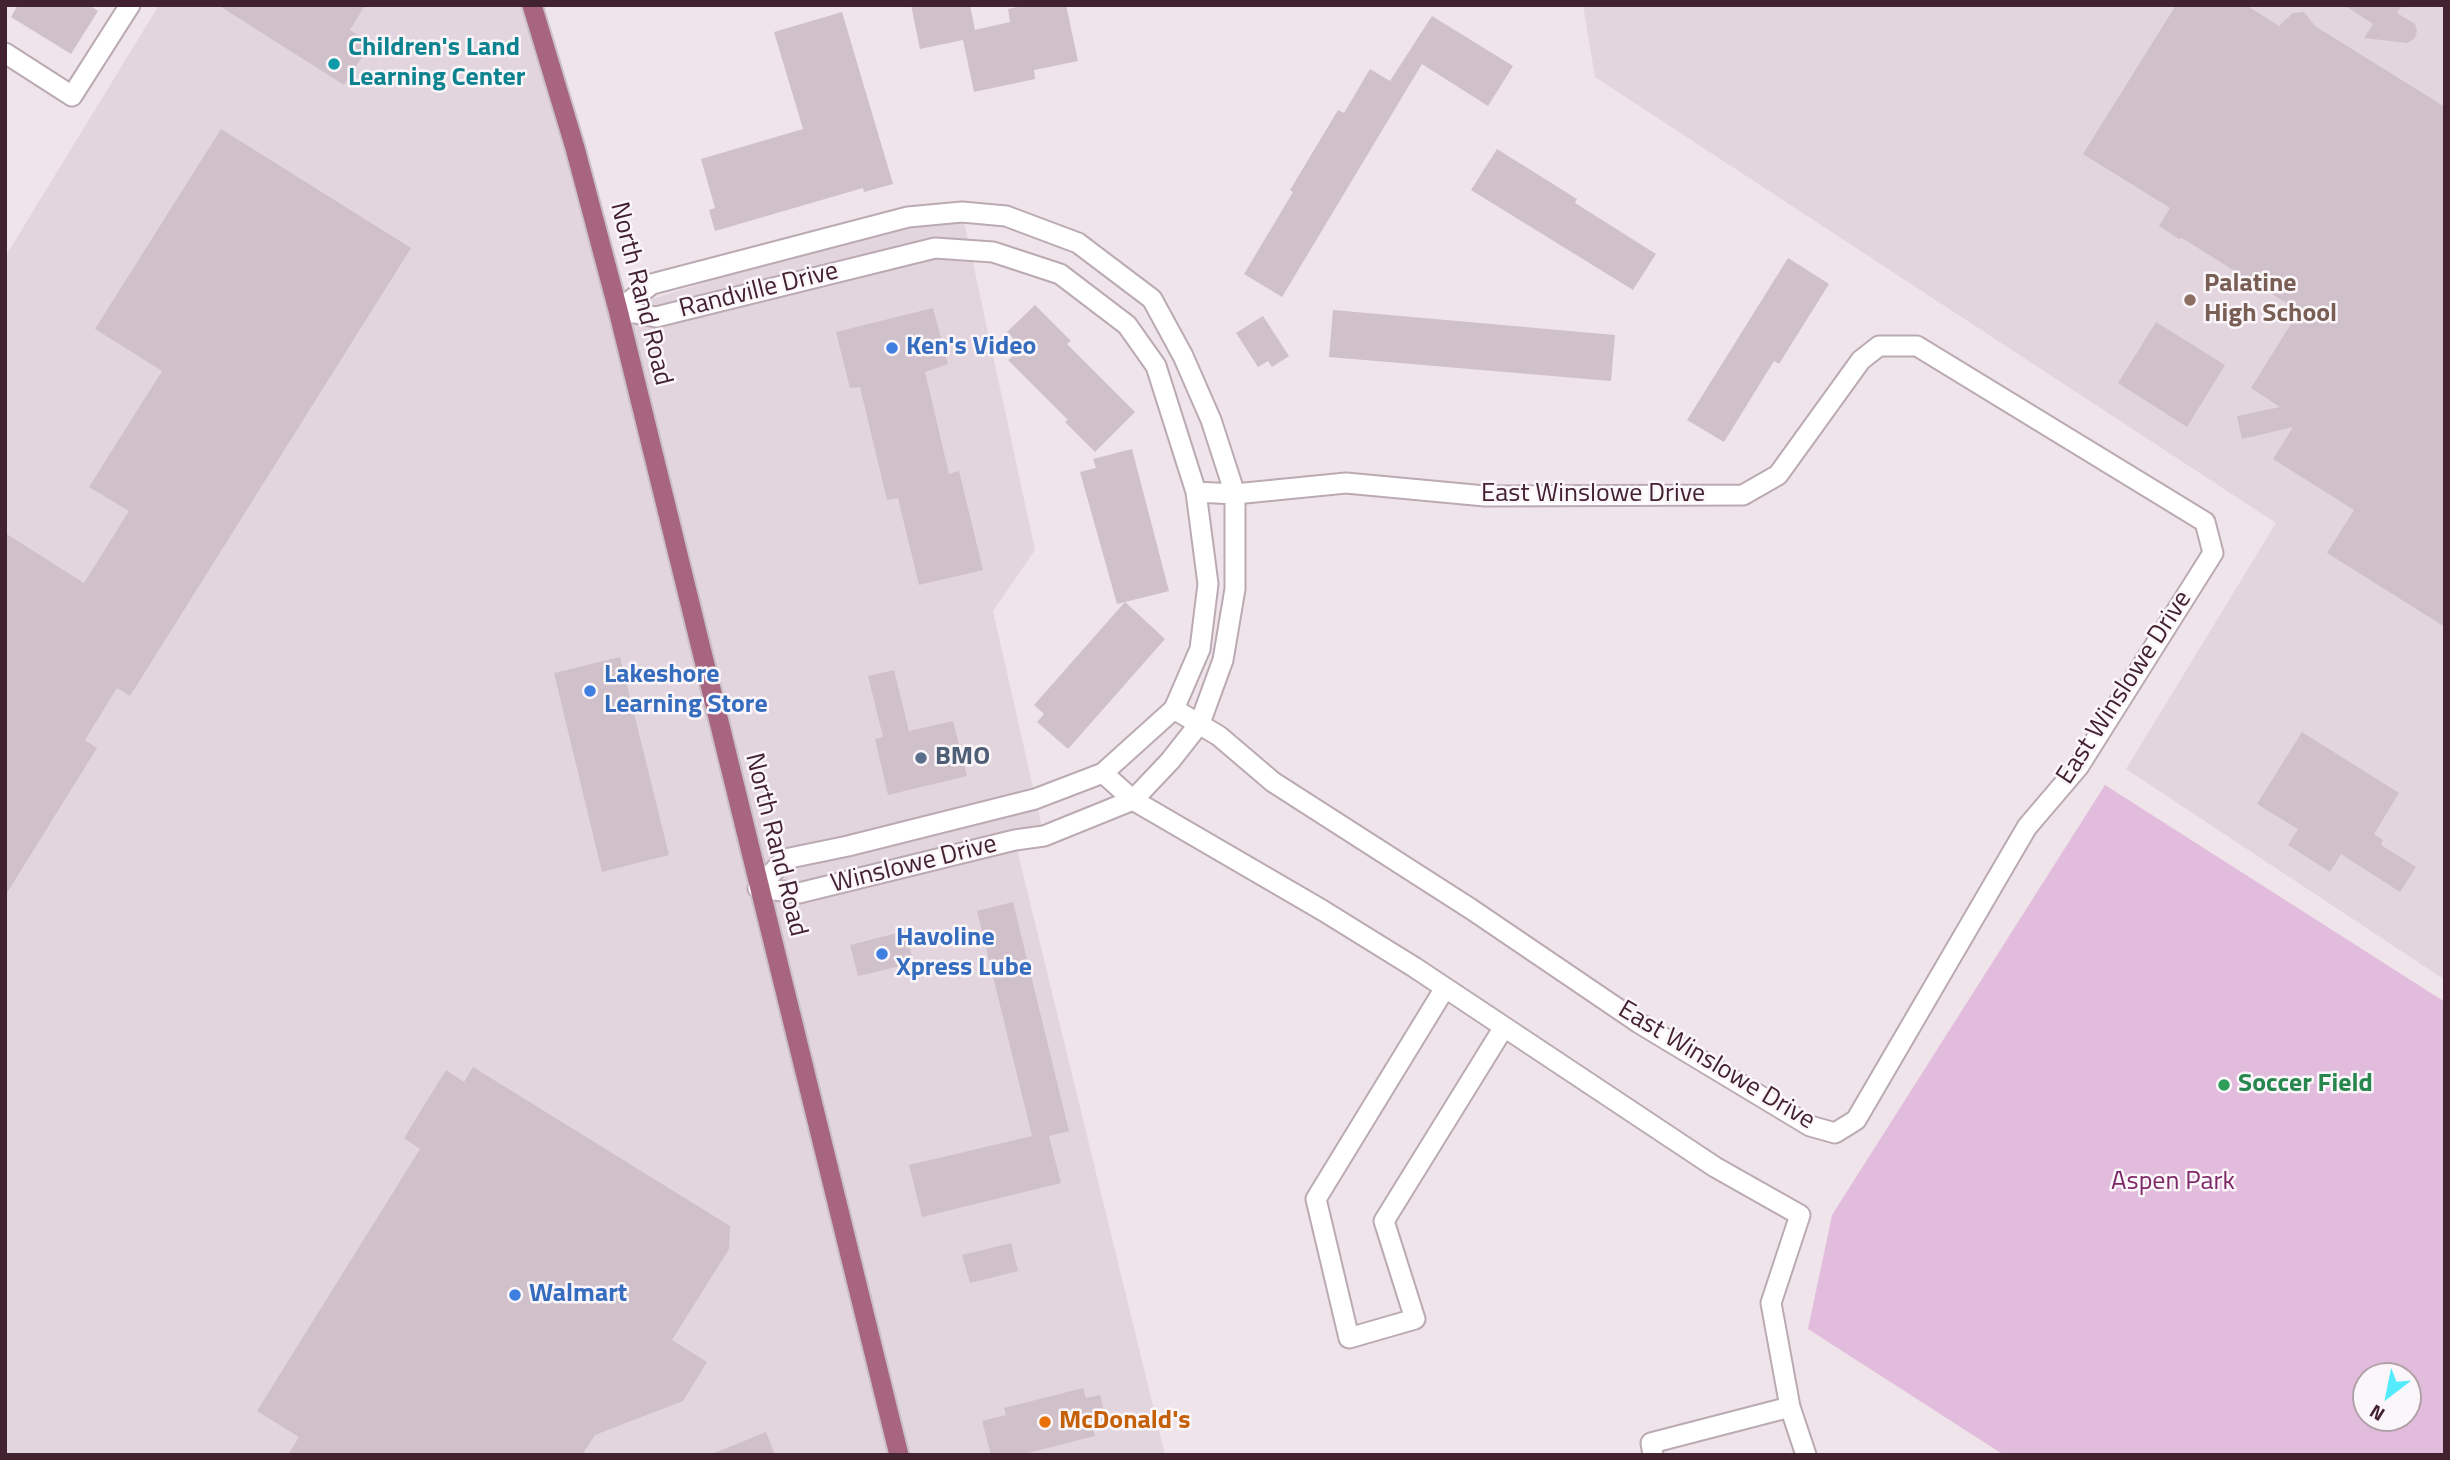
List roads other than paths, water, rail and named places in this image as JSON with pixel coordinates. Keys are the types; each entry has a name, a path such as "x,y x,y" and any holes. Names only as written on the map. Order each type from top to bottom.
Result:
{"main road":[{"name":"North Rand Road","path":"532,5 575,148 618,310 899,1455"}],"street":[{"path":"5,53 72,96 130,5"},
{"name":"Randville Drive","path":"618,310 652,284 908,217 962,212 1006,216 1078,243 1152,299"},
{"path":"930,215 934,248"},
{"name":"Randville Drive","path":"618,310 656,317 934,248 993,252 1060,274 1127,325"},
{"name":"Winslowe Drive","path":"758,888 799,893 1015,840 1044,836 1133,800 1170,761 1200,723 1223,660 1235,589 1235,494 1207,410 1183,356 1152,299"},
{"name":"Winslowe Drive","path":"758,888 785,859 1035,799 1103,773 1174,709 1200,649 1208,584 1196,492 1156,366 1127,325"},
{"name":"East Winslowe Drive","path":"1174,709 1200,723 1273,782 1471,909 1639,1023 1810,1126 1835,1133 1856,1120 2027,827 2079,766 2213,553 2205,522 1917,346 1879,346 1861,360 1779,475 1743,495 1485,496 1346,484 1235,494 1196,492"},
{"path":"1103,773 1133,800 1322,910 1715,1167 1800,1215 1770,1303 1790,1407 1806,1455"},
{"path":"1445,988 1316,1199 1349,1338 1415,1319 1384,1221 1504,1027"},
{"path":"1652,1449 1790,1407"}],"place":[{"name":"Children's Land Learning Center","path":"334,64"},
{"name":"Palatine High School","path":"2190,300"},
{"name":"Ken's Video","path":"892,348"},
{"name":"Lakeshore Learning Store","path":"590,691"},
{"name":"BMO","path":"921,758"},
{"name":"Havoline Xpress Lube","path":"882,954"},
{"name":"Soccer Field","path":"2224,1085"},
{"name":"Walmart","path":"515,1295"},
{"name":"McDonald's","path":"1045,1422"}],"park label":[{"name":"Aspen Park","path":"2173,1183"}]}
